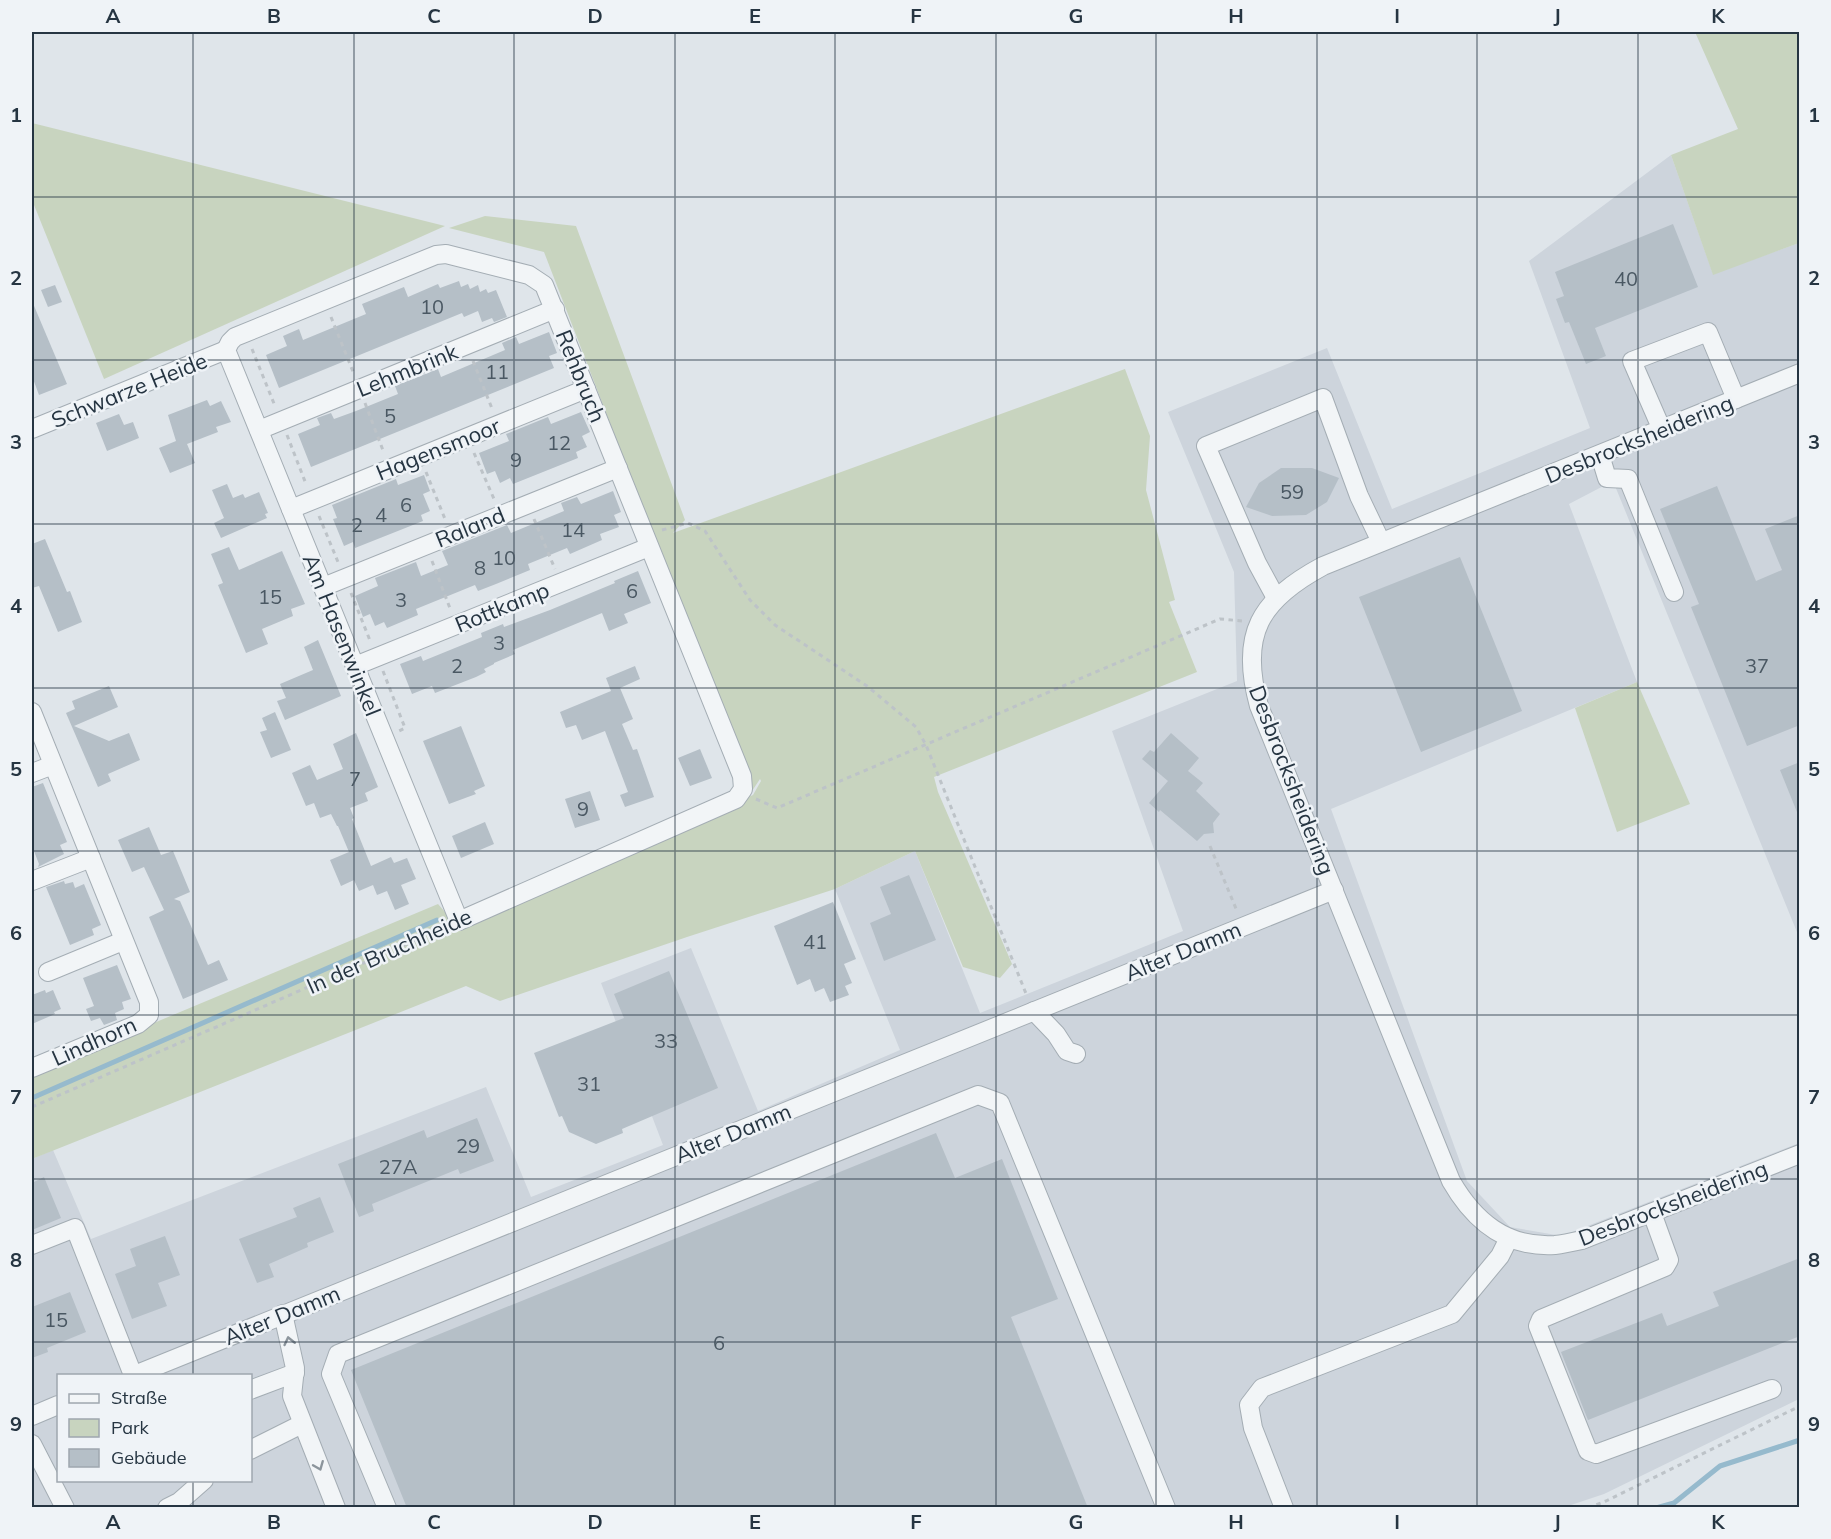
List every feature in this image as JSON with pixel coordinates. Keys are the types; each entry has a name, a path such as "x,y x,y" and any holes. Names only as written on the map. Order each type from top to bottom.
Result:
{"street":[{"name":"Rehbruch","path":"226,350 235,337 441,254 530,275 543,285 555,309 742,776 743,789"},
{"name":"Lehmbrink","path":"259,430 555,309"},
{"path":"1662,430 1632,361 1708,332 1736,399"},
{"name":"Schwarze Heide","path":"32,429 226,350"},
{"name":"Am Hasenwinkel","path":"226,350 459,921"},
{"name":"Desbrocksheidering","path":"1799,375 1323,566 1296,581 1276,598 1258,622 1252,661 1252,683 1259,706 1451,1181 1464,1203 1485,1225 1509,1238 1531,1244 1555,1245 1582,1240 1800,1154"},
{"name":"Hagensmoor","path":"291,509 586,389"},
{"path":"1276,598 1257,563 1206,446 1323,398 1359,496 1382,542"},
{"path":"1600,455 1608,478 1628,479 1674,592"},
{"name":"Raland","path":"323,587 618,468"},
{"name":"Rottkamp","path":"355,666 561,582 647,541"},
{"name":"Lindhorn","path":"32,712 149,1002 149,1015 138,1024 32,1068"},
{"path":"32,773 53,765"},
{"name":"In der Bruchheide","path":"459,921 736,799 743,789"},
{"path":"32,881 91,858"},
{"name":"Alter Damm","path":"134,1374 1334,890"},
{"path":"48,972 123,941"},
{"path":"1034,1011 1056,1034 1068,1051 1076,1054"},
{"path":"387,1508 331,1374 338,1354 978,1095 1000,1103 1166,1508"},
{"path":"1652,1213 1669,1260 1665,1267 1541,1319 1538,1326 1588,1451 1596,1454 1772,1389"},
{"path":"32,1245 75,1228 132,1374"},
{"path":"1284,1508 1252,1428 1249,1405 1262,1388 1452,1314 1500,1256 1509,1238"},
{"path":"283,1314 295,1368 292,1396 336,1508"},
{"path":"252,1389 295,1373"},
{"path":"32,1416 57,1405"},
{"path":"252,1449 302,1424"},
{"path":"32,1444 65,1508"},
{"path":"167,1508 179,1502 198,1482"}],"path":[{"path":"246,333 405,728 384,738"},
{"path":"466,346 499,424"},
{"path":"468,437 501,515"},
{"path":"419,457 452,535"},
{"path":"528,504 561,582"},
{"path":"647,541 688,523 705,531 750,600 775,625 867,686 916,727 926,745 1034,1011"},
{"path":"425,545 457,625"},
{"path":"743,789 777,808 1220,619 1258,622"},
{"path":"1210,846 1244,926"},
{"name":"In der Bruchheide","path":"32,1107 459,921"},
{"path":"1588,1508 1606,1502 1800,1406"}],"shaded area":[{"path":"1671,155 1713,274 1799,243 1799,937 1613,481 1569,504 1637,682 1331,809 1467,1181 1510,1227 1562,1236 1799,1143 1799,1399 1604,1494 1565,1507 32,1508 32,1159 53,1150 91,1239 486,1087 531,1197 663,1145 601,983 691,948 758,1111 900,1050 835,889 915,851 980,1013 1183,931 1112,731 1237,681 1234,572 1168,412 1327,348 1392,509 1590,428 1529,261"}],"green space":[{"path":"1695,32 1799,32 1799,243 1713,275 1671,155 1738,129"},
{"path":"32,123 445,226 104,379 32,200"},
{"path":"485,216 576,226 685,520 673,533 1125,369 1150,436 1146,490 1175,600 1169,602 1197,672 934,777 938,792 1012,964 1000,978 963,967 915,851 835,889 500,1001 466,986 32,1159 32,1074 438,904 459,928 753,795 761,781 760,779 752,791 544,252 449,228"},
{"path":"1637,682 1690,804 1617,832 1575,708"}],"building":[{"path":"1673,224 1698,287 1595,328 1606,356 1586,364 1569,322 1565,323 1556,299 1564,296 1555,272"},
{"path":"459,281 461,287 468,284 470,289 478,285 480,292 486,289 488,293 496,290 507,317 494,322 492,318 482,322 478,311 464,317 462,313 279,388 266,355 287,346 283,336 299,329 303,340 366,314 362,304 404,287 408,297 438,284 440,288"},
{"path":"55,285 62,302 48,307 41,290"},
{"path":"32,301 67,384 39,395 32,376"},
{"path":"549,332 557,353 549,356 554,368 311,467 298,434 320,425 317,418 331,413 334,419 356,411 398,394 395,386 438,369 441,377 505,350 502,343 516,337 519,344"},
{"path":"207,400 210,406 221,401 231,422 216,427 218,432 187,444 195,463 170,473 159,448 176,441 168,415"},
{"path":"581,412 590,432 582,436 587,447 576,452 578,458 513,484 510,478 500,483 495,471 487,474 479,453 509,441 506,434 548,417 551,424"},
{"path":"119,414 124,425 133,422 139,438 107,451 96,423"},
{"path":"1281,468 1312,468 1339,478 1327,502 1306,515 1272,516 1246,507 1259,483"},
{"path":"424,475 430,491 423,494 430,511 421,515 423,521 355,548 353,542 344,546 333,519 337,518 332,505 396,479 398,485"},
{"path":"227,484 233,498 243,494 245,498 259,492 268,513 265,514 267,518 221,538 214,523 224,518 212,490"},
{"path":"1717,486 1756,581 1782,570 1765,529 1800,515 1800,725 1747,746 1691,607 1699,604 1660,509"},
{"path":"613,491 621,512 614,515 619,527 600,534 602,540 570,554 567,548 528,564 530,570 478,591 475,585 416,609 418,615 387,628 384,622 375,626 370,614 363,617 355,596 378,586 375,578 416,562 421,576 448,565 442,551 507,525 511,533 564,511 561,503 577,497 581,504"},
{"path":"45,539 82,622 58,632 39,586 32,588 32,544"},
{"path":"229,547 239,570 282,551 305,604 291,609 293,616 262,629 268,644 246,653 218,585 223,583 211,554"},
{"path":"1460,557 1522,711 1421,752 1359,597"},
{"path":"638,571 651,603 624,614 628,623 609,631 602,613 513,650 515,654 494,663 484,669 486,672 476,677 435,693 432,686 412,694 400,664 421,656 423,661 482,637 481,633 550,610"},
{"path":"318,640 341,696 285,720 277,701 286,698 280,684 313,670 304,647"},
{"path":"635,666 640,679 620,688 633,719 622,724 633,750 637,749 654,797 625,807 620,795 628,792 605,731 582,740 576,725 566,728 560,712 611,691 606,678"},
{"path":"109,686 118,707 74,726 109,741 129,733 140,760 108,774 111,781 98,787 66,713 75,709 72,701"},
{"path":"275,712 291,750 271,758 260,732 267,730 262,718"},
{"path":"461,726 485,786 474,791 476,794 449,804 423,741"},
{"path":"356,733 378,787 365,793 368,801 350,808 354,818 352,819 371,866 391,857 394,863 407,858 416,879 401,885 409,904 395,910 387,891 377,895 373,885 359,891 354,880 341,886 330,860 349,852 338,826 331,814 320,818 314,803 306,806 292,773 310,765 317,780 343,769 333,744"},
{"path":"1171,733 1199,758 1188,771 1203,783 1196,791 1220,814 1213,823 1214,833 1204,834 1197,841 1149,803 1168,781 1142,759 1150,750 1154,752"},
{"path":"700,749 712,778 690,786 678,758"},
{"path":"1800,762 1800,817 1799,817 1780,770"},
{"path":"43,783 67,842 60,845 64,854 38,867 32,846 32,787"},
{"path":"590,791 600,820 575,828 565,799"},
{"path":"485,822 494,844 461,858 452,836"},
{"path":"149,827 161,855 173,851 190,892 174,899 180,901 208,965 219,960 228,980 183,999 149,917 164,910 144,867 132,872 118,840"},
{"path":"909,875 936,940 884,961 870,923 891,914 880,887"},
{"path":"64,881 65,884 73,882 75,888 84,884 101,925 92,929 94,935 70,945 46,887"},
{"path":"833,902 856,959 844,964 852,983 845,986 849,995 830,1002 824,988 815,992 810,979 797,985 774,926"},
{"path":"117,965 131,999 122,1002 124,1009 115,1013 117,1020 104,1025 100,1018 91,1021 86,1009 94,1006 83,978"},
{"path":"669,971 718,1088 622,1129 623,1133 596,1144 569,1132 562,1116 559,1117 534,1053 624,1018 614,994"},
{"path":"45,990 46,993 53,990 61,1009 32,1024 32,995"},
{"path":"477,1118 494,1161 460,1174 458,1169 372,1204 374,1211 359,1217 338,1164 424,1130 427,1138"},
{"path":"936,1133 955,1178 1002,1159 1058,1299 1011,1317 1088,1508 407,1508 351,1370"},
{"path":"44,1177 61,1218 32,1230 32,1183"},
{"path":"320,1197 334,1232 307,1243 308,1247 269,1264 274,1277 257,1283 239,1239 297,1217 293,1208"},
{"path":"165,1236 180,1275 158,1283 167,1306 132,1319 115,1274 136,1266 130,1249"},
{"path":"1800,1258 1800,1336 1588,1420 1561,1352 1662,1313 1667,1326 1719,1306 1713,1292"},
{"path":"70,1292 86,1332 47,1348 48,1352 32,1358 32,1307"}],"waterway":[{"path":"32,1098 437,920"},
{"path":"1656,1508 1674,1503 1720,1466 1800,1440"}]}
